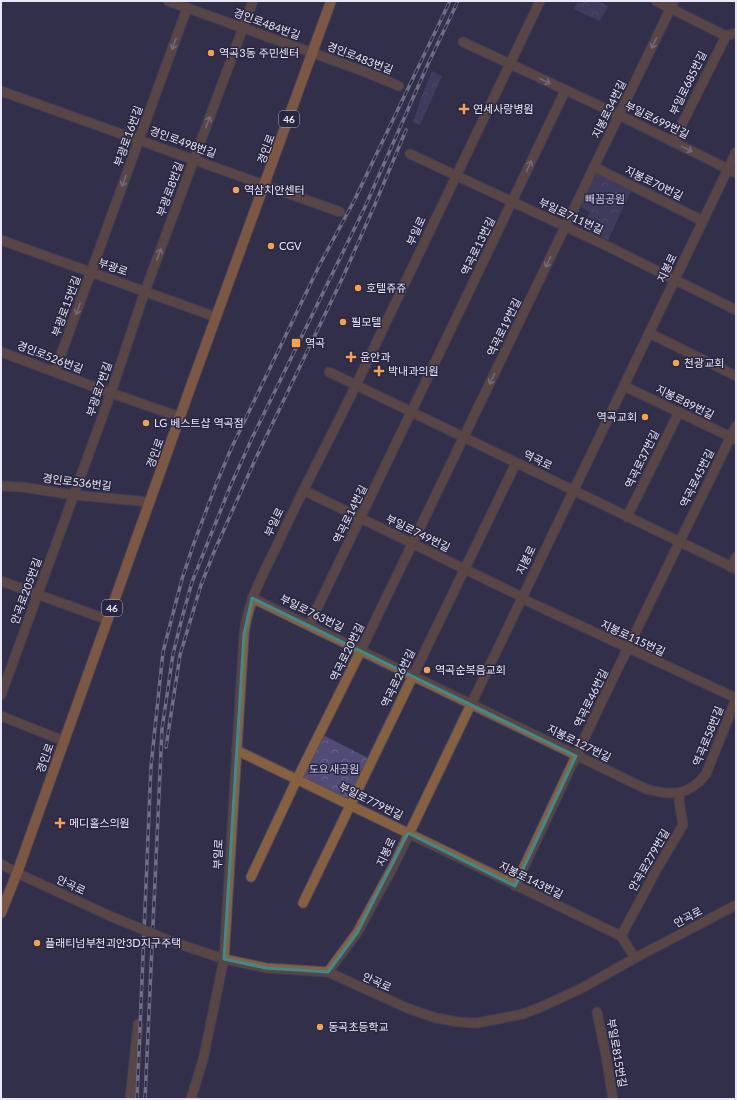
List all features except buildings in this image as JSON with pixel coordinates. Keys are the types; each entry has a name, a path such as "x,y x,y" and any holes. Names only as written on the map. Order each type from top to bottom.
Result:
{"main road":[{"name":"경인로","path":"1,913 17,873 331,1"}],"street":[{"name":"경인로484번길","path":"168,1 312,53"},
{"name":"부광로8번길","path":"145,291 253,1"},
{"name":"부일로","path":"191,1099 203,1060 224,959 245,621 252,598 540,1"},
{"path":"656,1 672,5 726,36 736,32"},
{"name":"지봉로34번길","path":"565,227 672,5"},
{"name":"부광로16번길","path":"91,272 187,8"},
{"name":"부일로685번길","path":"673,142 726,36"},
{"name":"부일로699번길","path":"463,42 619,115 732,171"},
{"name":"경인로483번길","path":"312,53 363,71 398,86"},
{"name":"경인로498번길","path":"1,90 340,212"},
{"name":"역곡로13번길","path":"411,412 566,91"},
{"name":"지봉로","path":"328,972 357,933 390,873 470,703 703,221 732,171 736,152"},
{"name":"부일로711번길","path":"410,154 513,201 736,310"},
{"name":"지봉로70번길","path":"594,168 703,221"},
{"name":"역곡로19번길","path":"464,438 565,227"},
{"name":"부광로","path":"1,240 216,317"},
{"name":"부광로15번길","path":"55,371 91,272"},
{"name":"부광로7번길","path":"74,495 111,393 145,291"},
{"path":"649,333 736,376"},
{"name":"경인로526번길","path":"1,352 180,417"},
{"name":"역곡로","path":"329,372 734,568"},
{"name":"지봉로89번길","path":"624,386 733,438"},
{"name":"역곡로14번길","path":"309,625 411,412"},
{"name":"역곡로37번길","path":"627,517 679,412"},
{"name":"역곡로45번길","path":"679,542 733,438 736,426"},
{"name":"역곡로20번길","path":"251,877 297,779 464,438"},
{"name":"역곡로26번길","path":"303,903 516,463"},
{"name":"경인로536번길","path":"1,486 150,502"},
{"name":"부일로749번길","path":"303,490 522,597"},
{"name":"안곡로205번길","path":"1,695 74,495"},
{"name":"역곡로46번길","path":"514,886 679,542"},
{"path":"734,568 736,557"},
{"path":"1,581 108,620"},
{"name":"지봉로115번길","path":"522,597 525,600 736,699"},
{"name":"부일로763번길","path":"252,598 470,703"},
{"name":"역곡로58번길","path":"680,793 700,782 706,774 736,699"},
{"name":"지봉로127번길","path":"470,703 646,789 663,793 680,793"},
{"path":"1,716 64,741"},
{"name":"부일로779번길","path":"236,750 408,833"},
{"name":"안곡로279번길","path":"621,936 658,867 683,825 679,801 680,793"},
{"name":"지봉로143번길","path":"408,833 514,886 621,936"},
{"name":"안곡로","path":"1,864 17,873 110,916 173,942 224,959 266,968 328,972 407,1008 436,1018 459,1022 477,1023 523,1014 541,1007 582,988 635,958 736,905"},
{"path":"621,936 635,958"},
{"name":"부일로815번길","path":"597,1012 606,1056 612,1099"},
{"path":"130,1099 138,1024"}],"highlighted area":[{"path":"252,598 576,756 515,886 408,833 357,933 328,972 266,968 224,959 244,634"}],"green space":[{"path":"578,1 598,1 608,6 600,21 574,9"},
{"path":"432,71 442,76 420,125 413,123 421,98"},
{"name":"빼꼼공원","path":"596,172 632,189 608,240 582,227 590,212 579,206"},
{"name":"도요새공원","path":"319,733 372,760 350,805 297,779"}],"railway":[{"path":"137,1099 151,766 163,652 182,579 194,543 231,449 320,264 354,201 450,1"},
{"path":"145,1099 162,729 173,654 192,582 230,487 253,436 365,207 428,64 458,1"},
{"path":"166,747 180,655 201,585 255,460 343,277 406,130"}],"place":[{"name":"역곡3동 주민센터","path":"211,53"},
{"name":"연세사랑병원","path":"464,109"},
{"name":"역삼치안센터","path":"236,190"},
{"name":"CGV","path":"271,246"},
{"name":"호텔쥬쥬","path":"358,288"},
{"name":"필모텔","path":"343,322"},
{"name":"역곡","path":"296,343"},
{"name":"윤안과","path":"351,357"},
{"name":"천광교회","path":"676,363"},
{"name":"박내과의원","path":"379,371"},
{"name":"역곡교회","path":"645,417"},
{"name":"LG 베스트샵 역곡점","path":"146,423"},
{"name":"역곡순복음교회","path":"427,670"},
{"name":"메디홀스의원","path":"60,823"},
{"name":"플래티넘부천괴안3D지구주택","path":"37,943"},
{"name":"동곡초등학교","path":"320,1027"}]}
